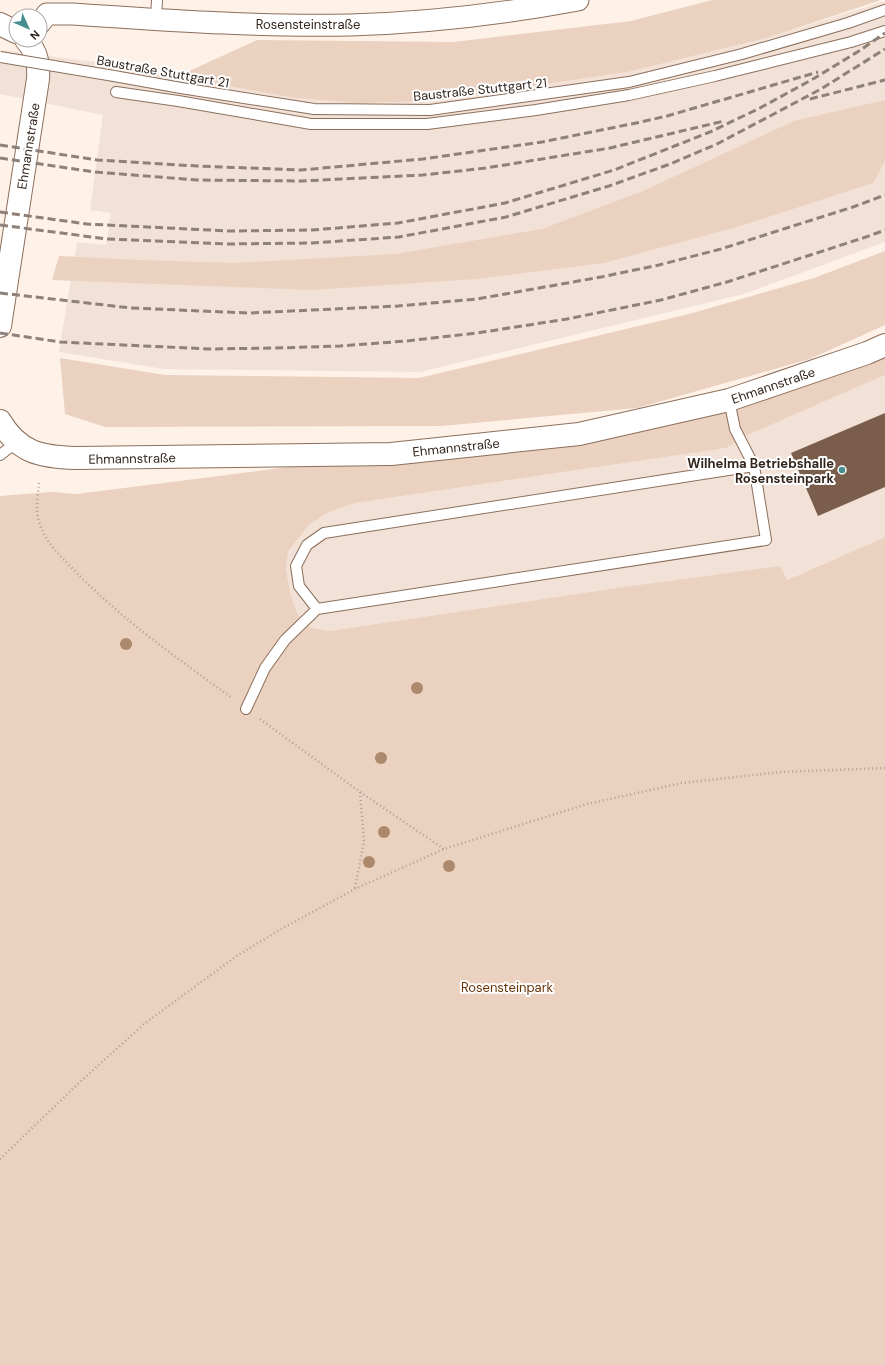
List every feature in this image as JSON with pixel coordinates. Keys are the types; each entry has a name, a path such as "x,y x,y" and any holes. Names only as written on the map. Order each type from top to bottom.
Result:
{"street":[{"name":"Rosensteinstraße","path":"48,12 72,14 156,10 249,24 350,25 450,19 533,8 578,0"},
{"name":"Ehmannstraße","path":"0,326 38,79 38,60 32,48"},
{"name":"Ehmannstraße","path":"0,422 6,430 8,449 29,450 43,456 76,458 392,454 579,434 729,400 867,353 885,345"}],"lane":[{"name":"Baustraße Stuttgart 21","path":"0,57 314,109 430,110 629,82 742,54 848,23 885,10"},
{"name":"Baustraße Stuttgart 21","path":"116,92 178,101 310,124 427,124 536,110 629,95 715,76 851,42 885,31"},
{"path":"246,709 265,668 285,640 317,609 766,540 754,466 735,429 729,400"},
{"path":"317,609 299,586 296,566 307,545 324,533 754,466"}],"path":[{"path":"39,483 37,512 38,521 46,538 57,552 96,593 161,646 246,709 360,792 444,849"},
{"path":"0,1159 80,1082 144,1024 238,955 283,928 355,889 444,849 586,804 682,783 781,772 885,768"},
{"path":"355,889 364,841 360,792"}],"shaded area":[{"path":"885,1 885,242 744,294 420,372 164,369 59,352 77,242 106,245 111,213 90,210 103,115 0,94 0,50 97,62 295,98 358,103 429,101 628,72 770,37"},
{"path":"885,375 885,537 786,580 617,588 329,631 311,629 297,613 290,592 286,569 288,553 309,525 327,513 355,503 726,448 750,434"}],"green space":[{"path":"712,0 881,0 770,37 628,72 429,101 358,103 295,98 176,77 257,40 454,42 631,21"},
{"path":"885,100 885,161 873,183 737,227 604,263 476,279 313,290 52,280 59,256 236,263 395,254 542,229 643,191 794,121"},
{"path":"885,251 885,325 810,359 637,408 441,426 105,427 65,414 60,358 165,375 419,378 689,314 814,278"},
{"name":"Rosensteinpark","path":"885,345 885,375 750,434 726,448 355,503 327,513 309,525 288,552 286,569 290,592 297,613 311,628 329,631 617,588 780,566 787,580 885,537 885,1365 0,1365 0,496 51,492 77,494 391,454 579,434"}],"building":[{"name":"Wilhelma Betriebshalle Rosensteinpark","path":"885,413 885,487 818,516 791,453"}],"railway":[{"path":"0,212 87,224 229,231 312,230 398,223 505,203 614,170 710,132 760,108 813,79 885,33"},
{"path":"0,225 107,239 227,244 312,243 399,237 506,217 609,186 670,164 717,144 821,89 885,49"},
{"path":"0,145 97,160 301,170 423,159 542,142 667,116 818,72"},
{"path":"810,99 885,80"},
{"path":"0,158 95,172 197,180 301,181 423,175 486,168 610,148 724,121"},
{"path":"0,293 131,308 249,313 398,306 477,299 659,265 721,249 853,207 885,195"},
{"path":"0,333 60,342 210,349 340,346 406,341 477,333 567,319 661,300 727,282 885,230"}],"place":[{"name":"Wilhelma Betriebshalle Rosensteinpark","path":"842,470"}]}
